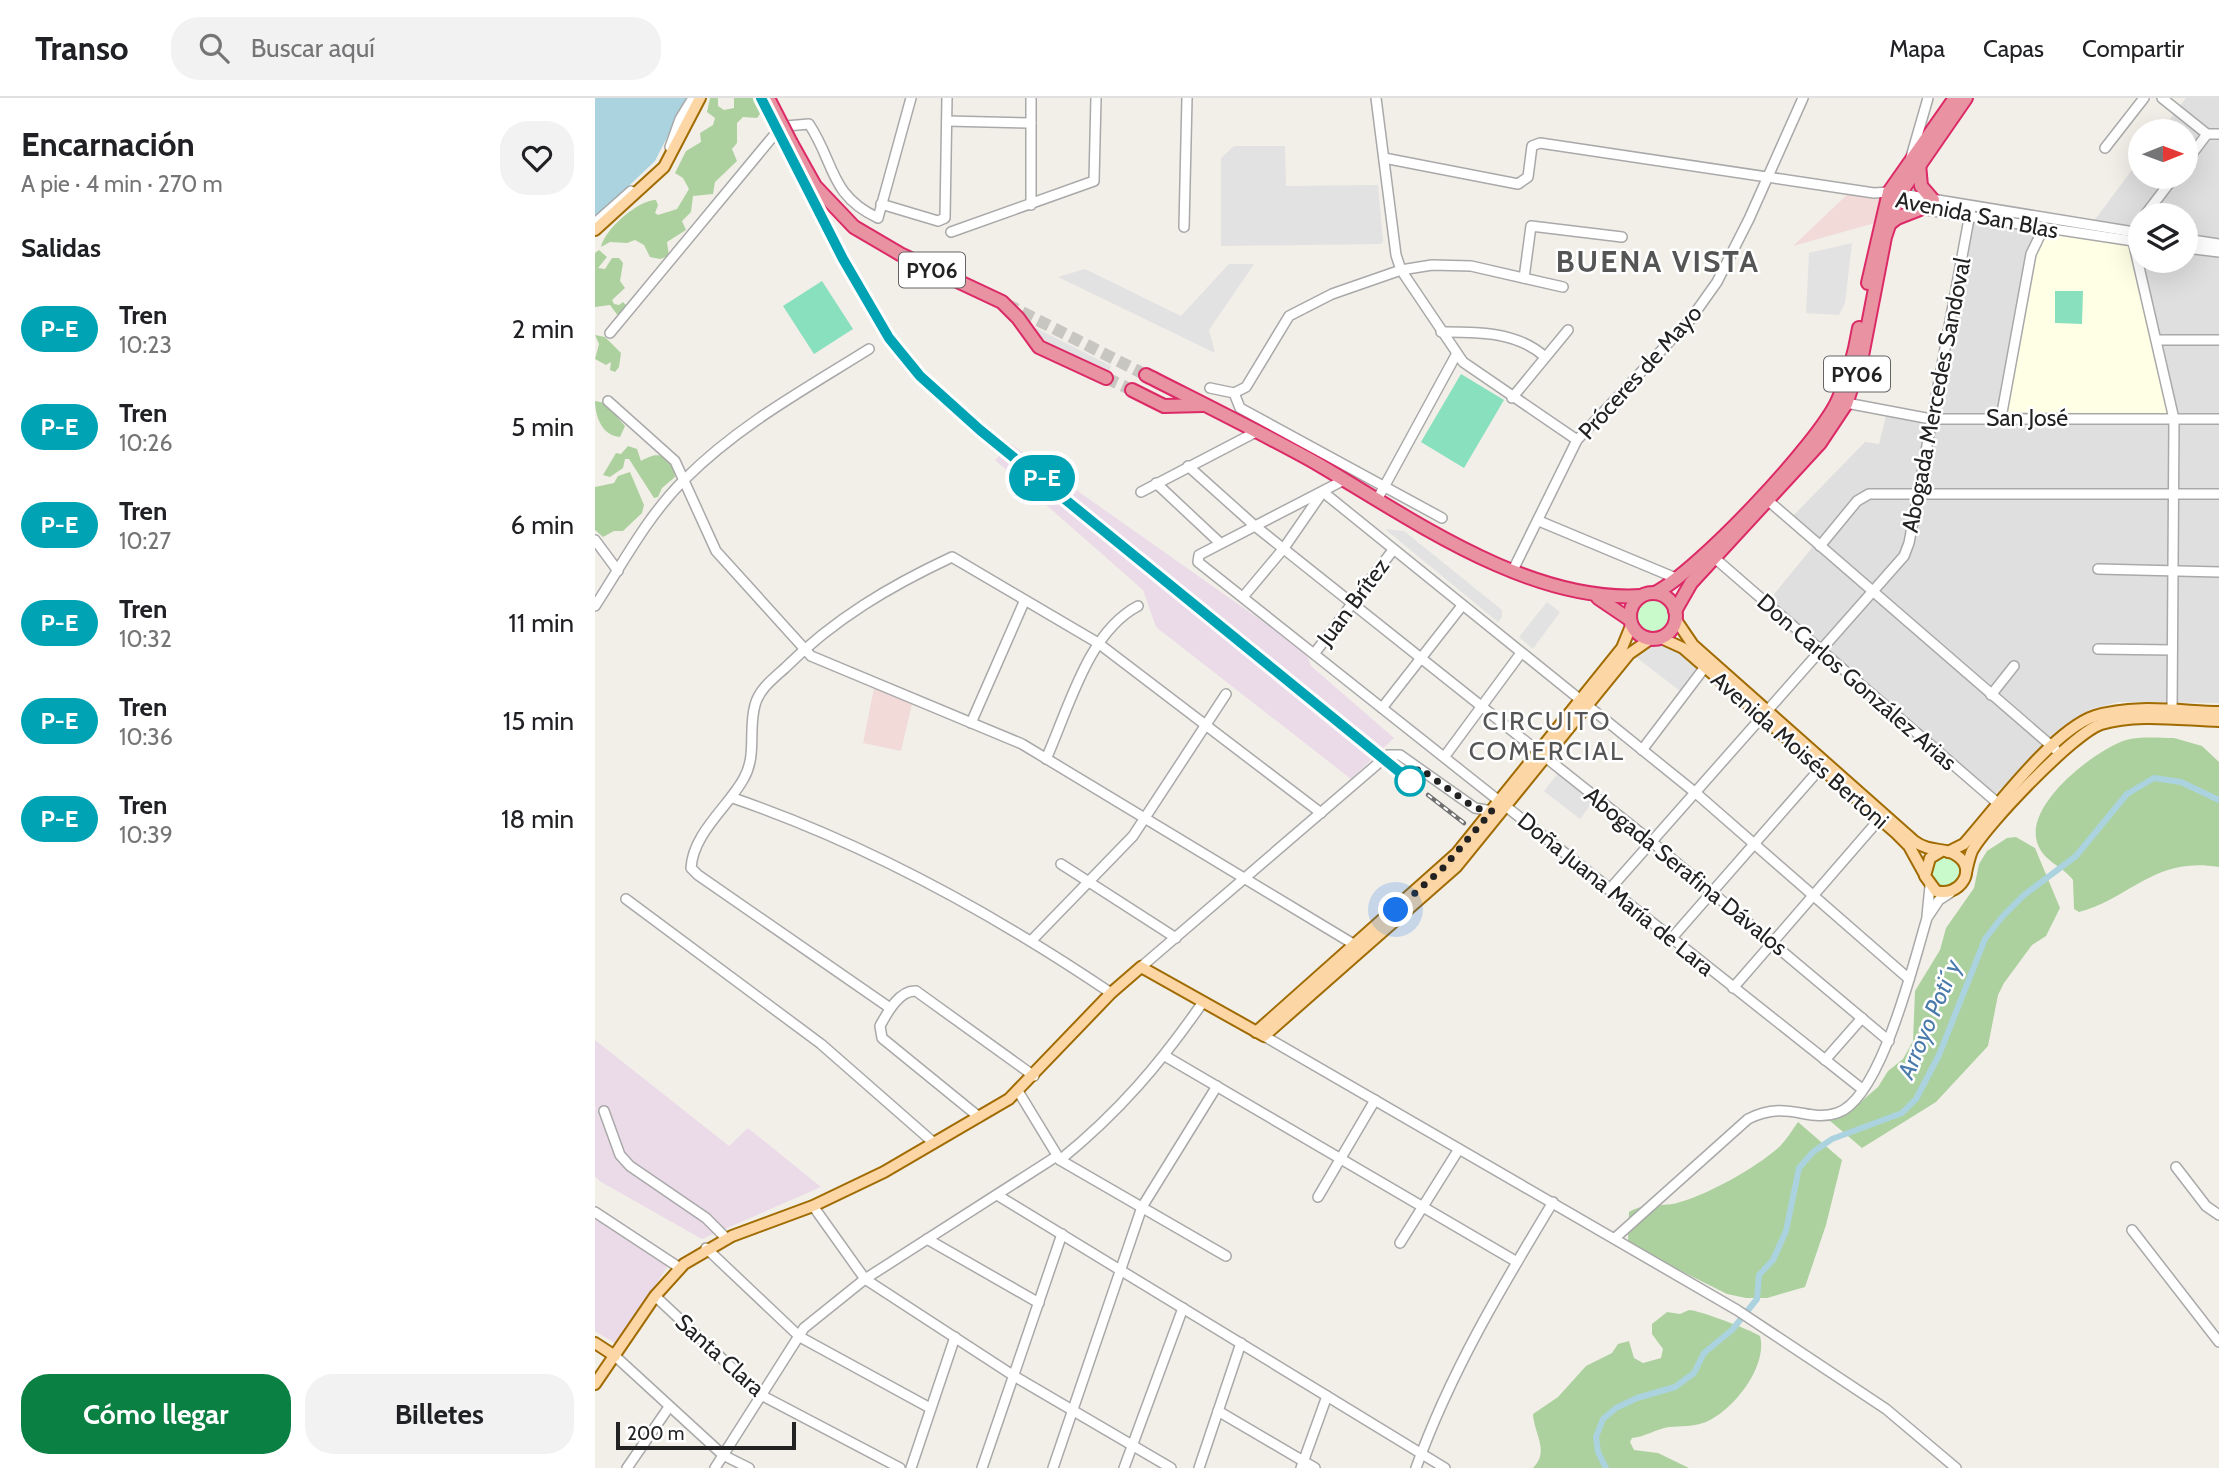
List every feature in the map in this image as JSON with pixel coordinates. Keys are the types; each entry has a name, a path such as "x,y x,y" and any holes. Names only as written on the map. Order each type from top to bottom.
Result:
{"highway":[{"name":"PY06","path":"768,98 815,186 854,227 900,254 1006,307 1039,347 1106,378"},
{"name":"PY06","path":"1842,402 1893,197 1954,98"},
{"name":"PY06","path":"1915,161 1966,98"},
{"path":"1915,161 1921,186 1933,200"},
{"name":"PY06","path":"1592,595 1630,622 1637,634 1655,639 1671,631 1687,589 1712,555 1765,498 1842,402 1862,356 1893,197"},
{"path":"1889,224 1920,209"},
{"name":"PY06","path":"1146,375 1474,552 1544,583 1592,595 1641,596 1655,593 1712,555"},
{"path":"1132,390 1164,406 1204,404"},
{"path":"1655,593 1667,598 1675,616"},
{"path":"1630,622 1631,607 1641,596"}],"main road":[{"path":"595,230 664,167 700,98"},
{"name":"Avenida Moisés Bertoni","path":"1675,616 1693,645 1765,714 1882,817 1919,844 1958,856 1966,872"},
{"path":"1584,704 1622,648 1630,622"},
{"path":"1260,1034 1446,876 1584,704 1629,654 1655,639"},
{"name":"Avenida Moisés Bertoni","path":"1655,639 1677,644 1765,714"},
{"path":"2003,808 1964,844 1930,858 1928,881 1949,893 1960,887 1973,850 2003,808 2055,749 2085,731 2103,723 2219,712"},
{"path":"2172,715 2219,721"},
{"path":"1260,1034 1443,868 1492,811 1504,804"},
{"name":"Avenida Moisés Bertoni","path":"1882,817 1909,846 1928,881"},
{"path":"595,1384 655,1296 680,1268 706,1248 813,1206 884,1172 979,1117 1018,1091 1111,993 1141,967 1260,1034"},
{"path":"595,1343 615,1356"}],"street":[{"path":"595,223 663,159 693,98"},
{"path":"786,127 809,124 835,182 860,210 878,218 911,98"},
{"path":"881,204 938,220 945,218 947,98"},
{"path":"1031,98 1031,205"},
{"path":"951,232 1094,181 1096,98"},
{"path":"1184,227 1187,98"},
{"path":"1376,98 1396,256 1401,270 1456,355 1512,398 1577,440"},
{"name":"Próceres de Mayo","path":"1513,570 1577,440 1701,307 1737,245 1803,98"},
{"path":"1915,161 1929,98"},
{"path":"2105,148 2144,98"},
{"path":"2162,98 2207,134 2219,134"},
{"path":"947,121 1031,123"},
{"path":"610,333 775,134"},
{"path":"2198,146 2207,134"},
{"name":"Avenida San Blas","path":"1384,158 1518,184 1528,177 1532,146 1540,143 1893,197 1933,200 2043,229 2128,236"},
{"path":"2153,203 2165,189"},
{"name":"Avenida San Blas","path":"1893,197 1920,209 2050,220 2128,235"},
{"name":"Abogada Mercedes Sandoval","path":"1609,890 1697,794 1907,550 1971,212"},
{"path":"2001,418 2031,254 2050,220"},
{"path":"1524,278 1531,226 1622,237"},
{"path":"2198,241 2219,244"},
{"path":"2198,249 2219,252"},
{"path":"1210,388 1234,393 1246,387 1289,316 1332,295 1401,270 1417,266 1453,265 1563,287"},
{"path":"2143,273 2175,419 2172,715"},
{"path":"1512,398 1568,330"},
{"path":"1441,332 1494,334 1526,345 1545,357"},
{"path":"2157,340 2219,340"},
{"path":"595,606 657,511 685,479 737,432 869,349"},
{"path":"1378,498 1456,355"},
{"path":"1234,393 1240,408 1441,517"},
{"path":"608,401 675,461 716,551 811,656 1021,744 1355,945"},
{"name":"San José","path":"1842,402 1931,419 2219,419"},
{"path":"1141,492 1256,432"},
{"name":"Abogada Serafina Dávalos","path":"1188,466 1255,526 1652,842 1889,1041"},
{"path":"1156,484 1220,543 1323,492 1340,478"},
{"path":"1243,597 1284,548 1323,492"},
{"path":"1323,492 1461,607 1697,794 1909,979"},
{"path":"1820,546 1863,497 1918,492 2219,494"},
{"path":"1765,498 2055,749"},
{"path":"1539,521 1678,579"},
{"path":"595,540 618,571"},
{"name":"Doña Juana María de Lara","path":"1220,543 1199,555 1199,564 1863,1089"},
{"name":"Juan Brítez","path":"1314,654 1393,550"},
{"name":"Don Carlos González Arias","path":"1712,555 2003,808"},
{"path":"890,1008 691,868 692,856 717,813 733,798 748,771 755,704 763,689 826,629 891,586 953,557 1024,602 1098,643 1321,813"},
{"path":"2098,569 2219,572"},
{"path":"971,723 1024,602"},
{"path":"1046,759 1098,643 1117,620 1138,606"},
{"path":"1382,708 1461,607"},
{"path":"2098,649 2172,650"},
{"path":"1445,756 1521,653"},
{"path":"1991,695 2014,666"},
{"path":"1642,750 1705,667"},
{"path":"1032,940 1146,818 1226,694"},
{"path":"1141,967 1385,757 1394,754 1475,808 1492,811"},
{"path":"1671,939 1823,765"},
{"path":"733,798 790,818 865,852 1032,940 1111,993"},
{"path":"1733,988 1882,817"},
{"path":"1061,864 1176,938"},
{"path":"1615,1238 1748,1119 1773,1109 1829,1116 1846,1110 1863,1089 1889,1041 1927,918 1928,881"},
{"path":"1927,918 1940,900 1949,893"},
{"path":"626,899 821,1045 934,1143"},
{"path":"979,1117 882,1038 880,1026 890,1008 910,990 916,991 1034,1076"},
{"path":"1060,1160 1105,1124 1165,1056 1203,1002"},
{"path":"1825,1060 1862,1018"},
{"path":"1260,1034 1737,1310 1886,1409 1956,1468"},
{"path":"1165,1056 1517,1262"},
{"path":"1053,1468 1142,1208 1217,1086"},
{"path":"1018,1091 1060,1160"},
{"path":"1318,1197 1374,1100"},
{"path":"604,1111 620,1155 630,1166 706,1218 726,1238"},
{"path":"1400,1243 1459,1149"},
{"path":"715,1468 804,1328 865,1279 1057,1156 1226,1256"},
{"path":"2176,1167 2206,1206 2219,1214"},
{"path":"997,1195 1445,1468"},
{"path":"1416,1468 1475,1332 1553,1202"},
{"path":"813,1206 865,1279 1014,1376 1171,1468"},
{"path":"595,1212 680,1268"},
{"path":"2132,1230 2219,1342"},
{"path":"982,1468 1062,1234"},
{"path":"927,1239 1039,1303"},
{"path":"706,1248 800,1336 930,1408"},
{"name":"Santa Clara","path":"655,1296 761,1395 899,1468"},
{"path":"1124,1468 1183,1308"},
{"path":"911,1468 955,1337"},
{"path":"1199,1468 1241,1343"},
{"path":"615,1356 723,1455 749,1468"},
{"path":"1302,1465 1327,1396"},
{"path":"627,1468 669,1408"},
{"path":"1218,1412 1302,1465 1315,1468"}],"shaded area":[{"path":"2186,98 2219,98 2219,703 2118,702 2091,709 2064,725 1994,796 1770,599 1815,544 1788,521 1865,442 1879,444 1886,416 1926,421 1964,218 2085,233 2128,175 2128,189 2198,189 2198,119 2170,119"},
{"path":"1234,146 1285,146 1286,186 1378,185 1383,241 1381,244 1221,246 1221,158"},
{"path":"1852,190 1884,196 1875,223 1793,246"},
{"path":"2050,227 2128,238 2128,273 2137,273 2168,414 2007,412 2037,252"},
{"path":"1852,243 1845,303 1839,315 1806,313 1809,253"},
{"path":"1229,264 1254,264 1209,330 1215,353 1058,277 1085,269 1181,316"},
{"path":"1028,324 1111,366 1109,372 1035,338"},
{"path":"1011,444 1306,652 1311,666 1394,738 1351,779 1156,627 1143,590 995,460"},
{"path":"1385,529 1404,531 1502,610 1502,617 1498,622"},
{"path":"1547,602 1560,612 1533,649 1519,637"},
{"path":"1665,641 1672,643 1699,667 1680,691 1636,657 1650,645"},
{"path":"875,683 913,700 901,751 863,743"},
{"path":"1560,771 1595,799 1580,819 1544,791"},
{"path":"595,1040 729,1146 748,1128 821,1187 702,1239 601,1182 595,1177"},
{"path":"595,1211 670,1263 616,1344 595,1331"}],"green space":[{"path":"710,98 718,98 718,106 724,110 734,108 734,98 755,98 762,111 757,118 743,117 737,123 737,143 732,149 737,161 715,182 713,194 693,196 691,212 682,221 686,230 667,242 669,256 660,259 650,257 644,245 635,240 627,243 610,242 601,247 615,224 640,205 656,200 658,205 655,213 658,215 677,209 689,189 683,178 675,173 686,151 701,142 700,133 713,125 715,118 707,112"},
{"path":"599,250 607,257 598,268 605,269 612,258 619,258 623,263 620,281 625,288 612,300 614,304 623,302 626,305 619,317 610,305 595,307 595,253"},
{"path":"822,281 853,329 814,354 783,306"},
{"path":"2055,291 2083,291 2082,324 2055,323"},
{"path":"595,335 605,337 621,353 619,367 615,372 610,370 611,362 606,365 595,359 599,344"},
{"path":"1461,374 1504,400 1464,468 1421,442"},
{"path":"595,401 605,403 625,426 620,437 604,429 596,413"},
{"path":"628,446 637,449 641,461 656,455 672,461 675,477 662,488 658,497 654,498 629,459 625,459 623,468 610,477 603,475 616,453 621,454"},
{"path":"630,472 644,505 642,513 623,531 614,531 603,537 595,530 595,487 614,483 618,476"},
{"path":"1653,598 1666,604 1672,617 1666,630 1653,636 1640,630 1634,617 1640,604"},
{"path":"2138,738 2174,738 2202,746 2219,762 2219,867 2177,867 2079,912 2074,909 2073,880 2048,859 2037,842 2036,827 2041,811 2065,780 2113,746"},
{"path":"2016,837 2035,848 2060,908 2046,936 2032,945 2004,983 1998,995 1988,1046 1936,1102 1862,1148 1829,1120 1844,1116 1878,1087 1888,1071 1903,1059 1913,1041 1915,991 1940,950 1946,928 1974,888 1979,864 1987,851 2007,838"},
{"path":"1943,855 1959,861 1963,877 1946,891 1930,883 1929,865"},
{"path":"1798,1122 1842,1160 1826,1225 1805,1287 1767,1298 1727,1294 1635,1248 1628,1241 1629,1212 1646,1206 1677,1203 1730,1180 1778,1148"},
{"path":"1689,1310 1755,1333 1760,1336 1761,1348 1759,1360 1747,1386 1717,1416 1696,1425 1664,1428 1632,1438 1630,1442 1634,1450 1658,1453 1689,1468 1533,1468 1538,1462 1541,1449 1533,1414 1558,1397 1586,1366 1612,1353 1618,1344 1629,1341 1634,1358 1643,1363 1661,1358 1663,1349 1652,1334 1652,1324 1667,1312 1680,1314"}],"water":[{"path":"595,98 687,98 655,161 595,218"}],"waterway":[{"name":"Arroyo Poti´y","path":"1606,1468 1598,1452 1596,1437 1603,1419 1616,1408 1637,1398 1675,1387 1694,1373 1704,1353 1732,1330 1757,1299 1759,1275 1773,1260 1786,1231 1799,1168 1813,1152 1832,1139 1902,1113 1916,1099 1939,1055 1985,939 2002,917 2024,895 2076,856 2127,794 2154,778 2181,782 2219,800"}],"tunnel":[{"path":"1006,304 1146,375"},
{"path":"1106,378 1132,390"}],"railway":[{"path":"761,98 843,259 889,338 920,376 980,430 1392,767"},
{"path":"1428,795 1464,823"}],"train":[{"name":"P-E","path":"761,98 860,290 889,338 920,376 980,430 1062,494 1413,783"}],"district":[{"name":"BUENA VISTA","path":"1658,261"},
{"name":"CIRCUITO COMERCIAL","path":"1547,736"}],"route":[{"path":"1396,910 1443,868 1492,811 1475,808 1419,768 1410,781"}]}
